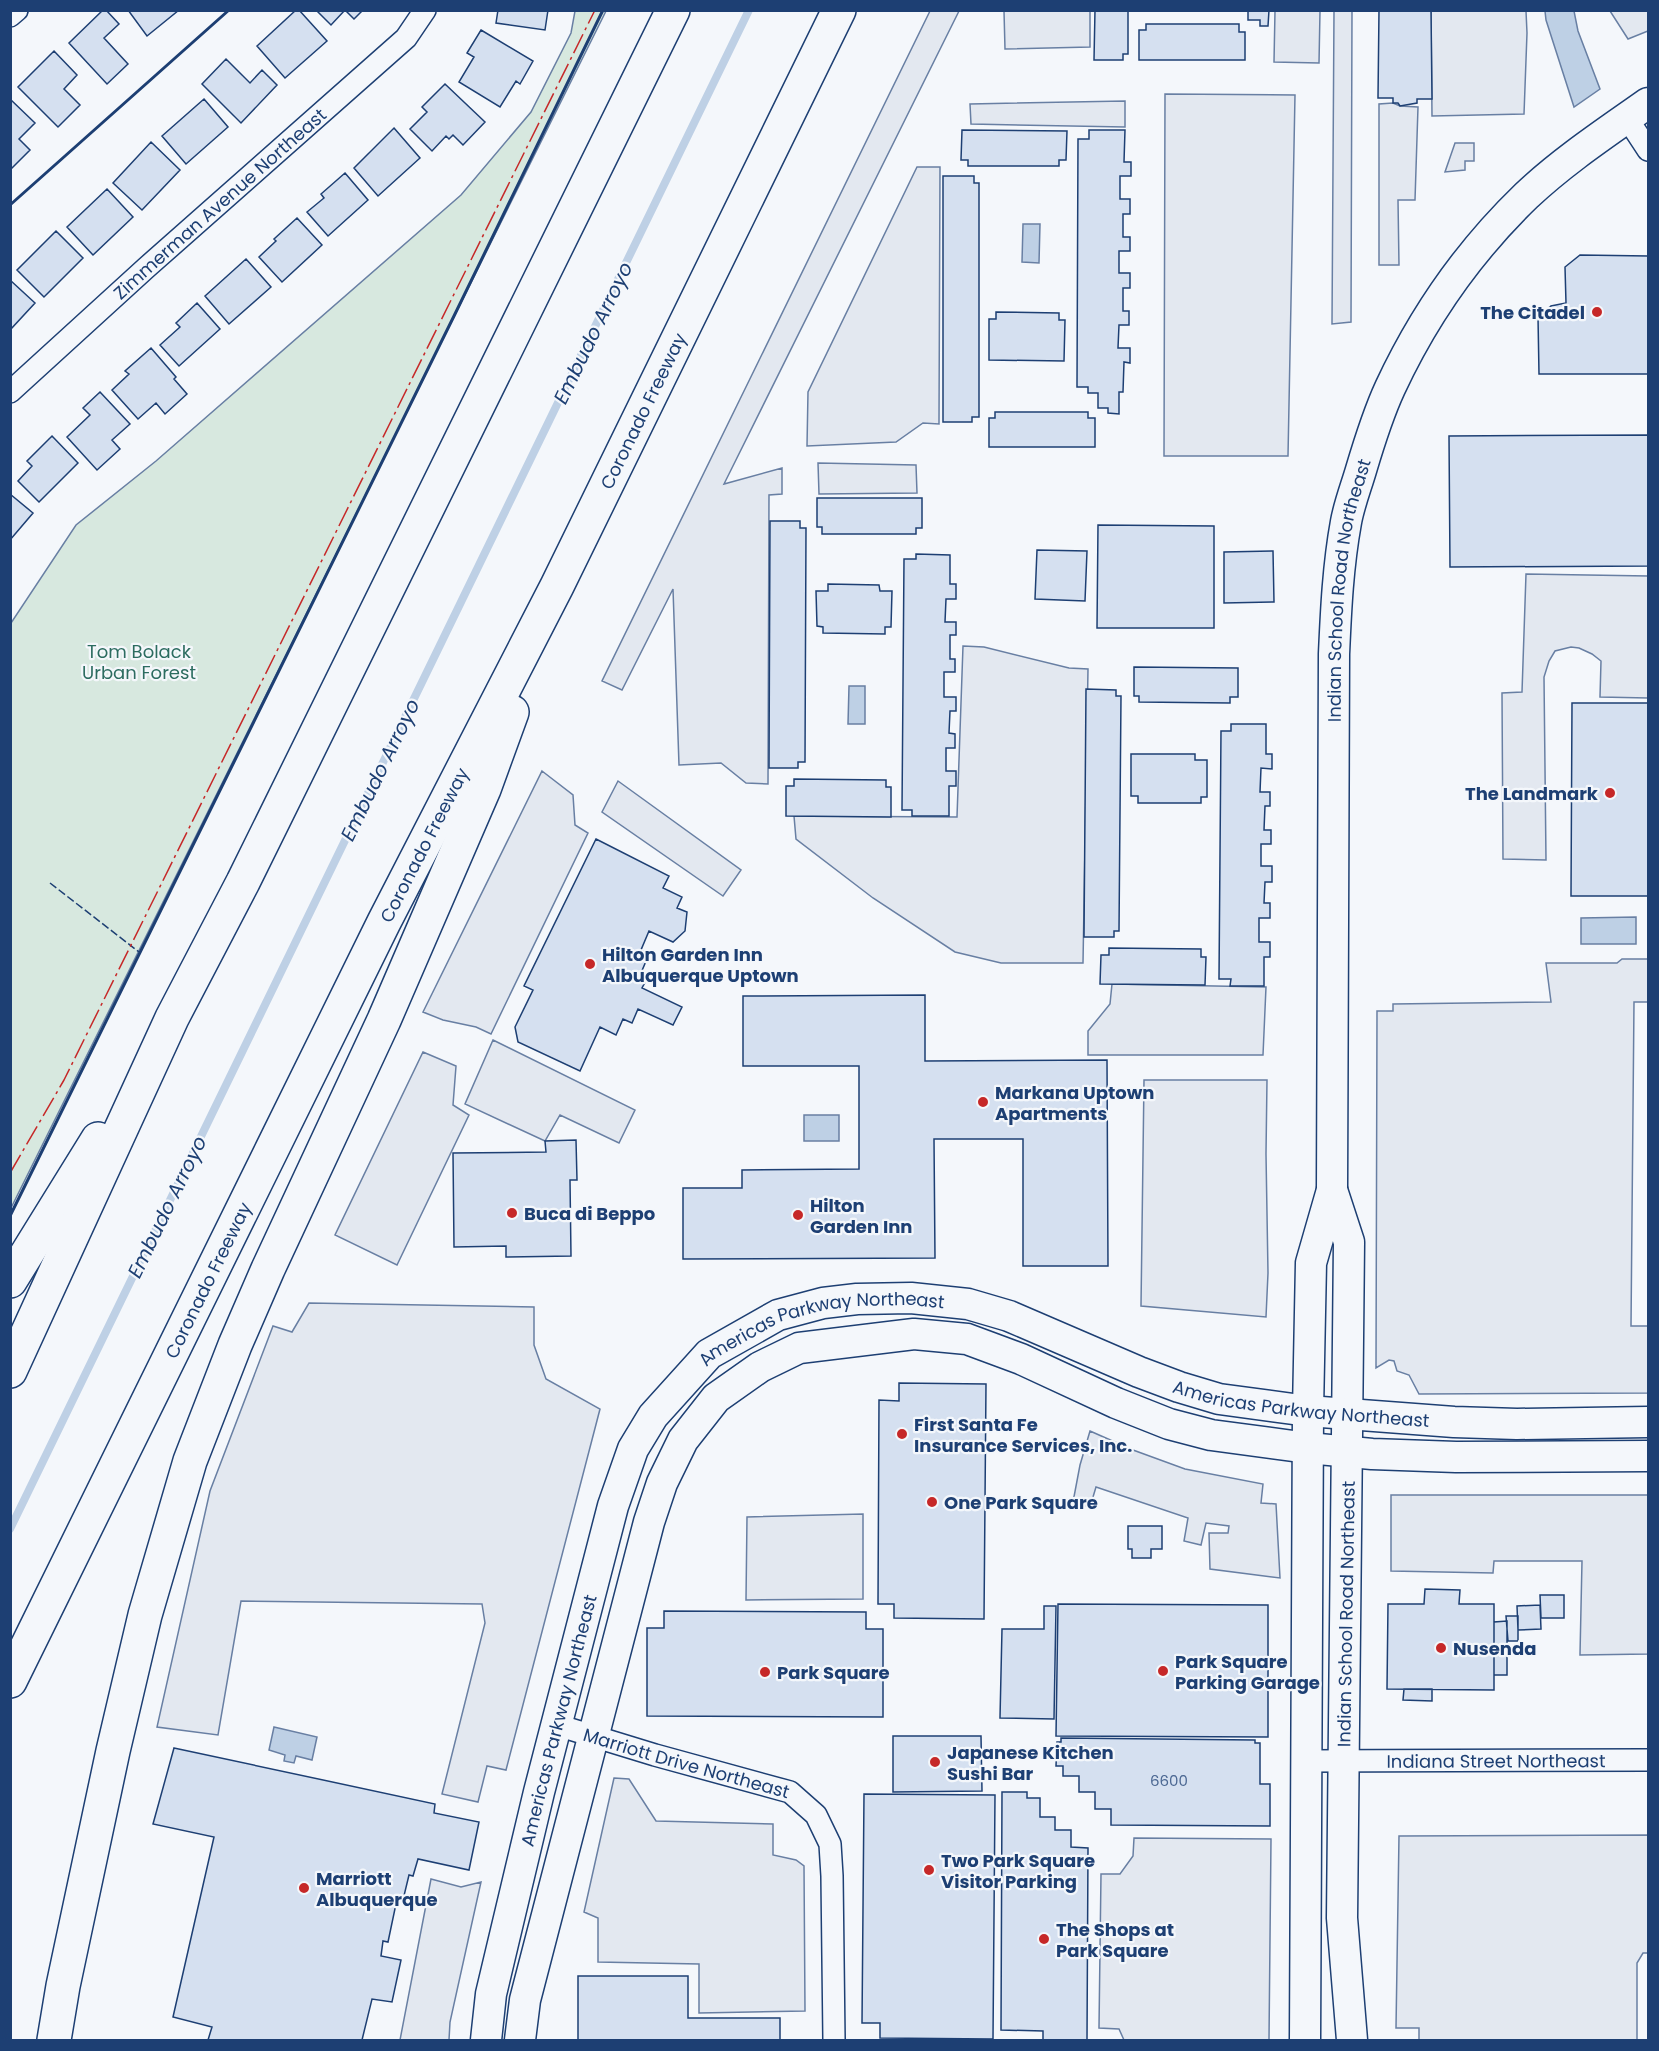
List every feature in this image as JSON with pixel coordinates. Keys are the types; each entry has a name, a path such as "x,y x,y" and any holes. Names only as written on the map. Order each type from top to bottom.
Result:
{"highway":[{"path":"10,1371 172,1018 243,882 673,10"},
{"name":"Coronado Freeway","path":"10,1681 384,922 557,586 839,10"},
{"path":"54,2040 63,1986 113,1751 145,1615 190,1461 259,1291 384,1020 484,789 557,586"},
{"path":"10,1281 172,1018"},
{"path":"40,2040 63,1986"}],"street":[{"path":"10,16 17,10"},
{"name":"Zimmerman Avenue Northeast","path":"10,392 146,267 406,38 425,10"},
{"path":"1638,110 1648,150"},
{"name":"Indian School Road Northeast","path":"1305,2040 1308,1411 1311,1263 1332,1190 1334,654 1337,584 1346,520 1389,390 1422,328 1458,273 1497,225 1527,195 1556,170 1638,110"},
{"name":"Indian School Road Northeast","path":"1332,1190 1350,1242 1342,1918 1352,2040"},
{"name":"Americas Parkway Northeast","path":"486,2040 491,1994 539,1792 613,1506 633,1449 653,1416 709,1354 778,1315 823,1303 857,1299 911,1298 968,1304 1010,1317 1179,1387 1219,1399 1308,1411 1454,1422 1517,1424 1648,1422"},
{"name":"Americas Parkway Northeast","path":"520,2040 525,2000 649,1521 662,1483 682,1440 716,1398 760,1367 799,1348 914,1334 967,1339 1021,1359 1116,1403 1170,1424 1211,1435 1348,1452 1456,1456 1648,1456"},
{"name":"Marriott Drive Northeast","path":"557,1725 790,1792 816,1815 830,1844 834,2040"},
{"name":"Indiana Street Northeast","path":"1307,1761 1648,1760"}],"green space":[{"name":"Tom Bolack Urban Forest","path":"575,11 606,11 11,1208 11,623 76,525 156,461 461,195 531,112 571,33"}],"shaded area":[{"path":"930,11 959,11 724,484 782,468 782,494 769,495 768,784 746,783 721,763 679,765 673,589 622,690 602,681"},
{"path":"1004,11 1090,11 1090,47 1005,49"},
{"path":"1275,11 1320,11 1319,63 1274,62"},
{"path":"1334,11 1352,11 1351,322 1332,324"},
{"path":"1431,11 1526,11 1524,114 1432,116"},
{"path":"1610,11 1648,11 1648,31 1628,39"},
{"path":"1165,94 1295,95 1288,456 1164,456"},
{"path":"1125,101 1125,127 971,124 970,104"},
{"path":"1393,103 1400,106 1418,107 1415,200 1398,200 1399,265 1379,265 1379,104"},
{"path":"1455,143 1474,143 1474,161 1465,161 1465,170 1445,172"},
{"path":"917,167 940,167 939,424 923,423 896,442 807,446 808,392"},
{"path":"818,463 916,465 917,493 819,494"},
{"path":"1526,574 1648,576 1648,698 1600,697 1601,661 1579,648 1571,647 1555,651 1549,661 1544,677 1546,860 1503,859 1502,693 1522,692"},
{"path":"963,646 984,647 1069,668 1088,669 1083,963 1001,963 955,952 873,898 796,839 794,816 957,817"},
{"path":"542,771 573,795 575,825 588,833 491,1034 476,1027 443,1020 423,1012"},
{"path":"618,781 741,870 723,896 602,812"},
{"path":"1622,959 1648,959 1648,1002 1634,1002 1631,1326 1648,1326 1648,1393 1419,1394 1409,1375 1397,1371 1394,1361 1389,1360 1376,1368 1377,1011 1393,1011 1393,1004 1551,1002 1546,963 1617,963"},
{"path":"1112,984 1266,987 1263,1055 1088,1055 1088,1031 1110,1004"},
{"path":"493,1040 635,1110 619,1143 560,1115 545,1141 465,1104"},
{"path":"423,1052 456,1066 453,1105 469,1115 397,1265 335,1235"},
{"path":"1144,1080 1267,1080 1268,1273 1266,1317 1141,1306"},
{"path":"309,1303 534,1307 534,1345 546,1379 600,1409 506,1770 487,1766 478,1802 442,1794 485,1623 482,1604 241,1601 218,1735 157,1727 210,1491 273,1326 292,1332"},
{"path":"1090,1431 1185,1469 1263,1484 1261,1503 1276,1504 1280,1578 1210,1569 1209,1533 1228,1533 1229,1526 1206,1523 1201,1545 1184,1541 1188,1518 1096,1487 1090,1507 1073,1502 1080,1465"},
{"path":"1391,1495 1648,1495 1648,1654 1580,1655 1582,1561 1494,1561 1493,1573 1391,1571"},
{"path":"863,1514 863,1599 746,1600 747,1517"},
{"path":"614,1778 629,1779 656,1821 773,1824 773,1855 796,1860 804,1866 805,2011 699,2013 699,1964 598,1962 598,1918 584,1912"},
{"path":"1648,1835 1648,1953 1643,1953 1637,1963 1637,2040 1419,2040 1419,2028 1396,2028 1399,1836"},
{"path":"1134,1838 1271,1839 1269,2040 1124,2040 1119,2029 1099,2028 1101,1874 1120,1874 1133,1856"},
{"path":"431,1879 461,1887 481,1882 450,2022 449,2040 400,2040"}],"water":[{"path":"1545,11 1574,11 1578,31 1600,89 1574,107 1546,20"},
{"path":"1023,224 1040,224 1039,263 1022,262"},
{"path":"849,686 865,686 865,724 848,724"},
{"path":"1636,917 1636,944 1581,944 1581,918"},
{"path":"804,1115 839,1115 839,1141 804,1141"},
{"path":"274,1727 317,1737 312,1760 296,1756 294,1763 284,1761 285,1755 269,1750"}],"building":[{"path":"103,10 106,10 119,24 104,38 128,64 107,84 69,43"},
{"path":"128,10 179,10 147,36"},
{"path":"296,10 299,10 327,41 285,78 257,46"},
{"path":"316,10 345,10 331,25"},
{"path":"345,10 363,10 354,19"},
{"path":"498,10 548,10 545,30 496,23"},
{"path":"1095,10 1128,10 1128,54 1123,54 1123,60 1094,60"},
{"path":"1248,10 1269,10 1268,26 1260,26 1260,20 1248,20"},
{"path":"1379,10 1431,10 1432,99 1417,99 1417,103 1400,106 1398,103 1393,103 1393,98 1378,98"},
{"path":"1146,24 1239,24 1239,32 1245,32 1245,60 1139,60 1139,30 1146,30"},
{"path":"481,30 533,61 520,84 516,81 500,107 459,82 474,57 467,53"},
{"path":"54,51 77,75 64,89 80,105 58,127 18,87"},
{"path":"226,59 250,83 262,70 277,85 241,123 202,84"},
{"path":"445,84 485,122 463,145 453,135 449,139 446,136 432,151 410,129 427,112 422,107"},
{"path":"10,99 35,123 19,139 30,150 10,170"},
{"path":"204,99 228,127 186,164 162,136"},
{"path":"394,128 420,158 378,196 354,168"},
{"path":"962,130 1067,131 1066,160 1059,160 1059,166 968,166 968,160 961,160"},
{"path":"1089,130 1125,130 1124,162 1131,162 1131,176 1120,176 1120,199 1130,199 1130,214 1123,214 1123,237 1130,237 1130,251 1119,251 1119,273 1130,273 1130,288 1123,288 1123,311 1129,311 1129,325 1119,325 1118,348 1130,348 1130,363 1124,362 1123,392 1119,392 1119,414 1108,413 1108,408 1098,408 1098,393 1088,393 1088,387 1077,387 1078,139 1089,139"},
{"path":"151,142 180,170 142,210 113,183"},
{"path":"345,173 368,200 328,236 307,212 324,198 321,194"},
{"path":"943,176 974,176 974,183 979,183 979,417 972,417 972,422 943,422"},
{"path":"107,189 133,217 93,255 67,227"},
{"path":"297,218 322,245 282,282 259,257 276,241 274,239"},
{"path":"56,231 83,258 44,297 17,270"},
{"name":"The Citadel","path":"1580,255 1648,256 1648,374 1539,374 1538,317 1551,306 1566,303 1565,267"},
{"path":"246,259 271,287 229,324 205,296"},
{"path":"10,280 35,303 10,330"},
{"path":"197,303 220,329 179,366 160,345 180,327 176,323"},
{"path":"996,312 1059,313 1059,320 1065,320 1064,361 989,360 989,319 996,319"},
{"path":"151,348 176,377 174,379 187,394 165,414 156,403 138,419 112,390 129,374 125,371"},
{"path":"100,392 130,424 112,440 120,449 97,470 67,437 90,415 83,408"},
{"path":"995,412 1088,412 1088,418 1095,418 1095,447 989,447 989,418 995,418"},
{"path":"1648,435 1648,566 1450,567 1449,436"},
{"path":"52,436 78,463 39,502 18,481 32,466 27,461"},
{"path":"10,494 33,513 10,540"},
{"path":"817,498 922,498 922,528 916,528 916,534 822,534 822,527 817,527"},
{"path":"770,521 800,521 800,528 806,528 805,762 798,762 798,768 769,768"},
{"path":"1098,525 1214,526 1214,628 1097,628"},
{"path":"1037,550 1087,551 1085,601 1035,599"},
{"path":"1273,551 1274,602 1224,603 1224,552"},
{"path":"916,554 950,555 950,584 956,584 956,599 946,599 945,622 956,622 956,635 950,635 950,659 955,659 955,672 944,672 944,697 956,697 956,711 950,711 949,733 955,734 955,748 946,748 946,771 956,771 956,786 949,786 949,816 912,816 912,810 902,810 904,559 916,559"},
{"path":"828,584 879,585 880,591 892,591 891,627 885,627 885,634 823,633 823,627 817,626 816,591 828,591"},
{"path":"1134,667 1238,668 1238,697 1230,697 1230,703 1139,702 1139,696 1134,696"},
{"path":"1086,689 1116,690 1116,696 1121,696 1119,931 1114,931 1114,937 1084,937"},
{"name":"The Landmark","path":"1572,703 1648,703 1648,896 1571,896"},
{"path":"1231,724 1266,724 1266,754 1272,754 1272,769 1261,768 1260,792 1270,792 1270,806 1265,806 1264,830 1271,830 1271,844 1261,844 1261,866 1272,866 1272,882 1265,882 1264,903 1270,903 1270,918 1259,918 1259,942 1270,942 1270,957 1264,957 1264,986 1230,986 1231,979 1219,979 1221,731 1231,731"},
{"path":"1131,754 1195,754 1195,760 1207,760 1207,797 1201,797 1201,803 1138,803 1138,796 1131,796"},
{"path":"794,779 886,780 886,787 891,787 891,817 786,816 786,786 794,786"},
{"name":"Hilton Garden Inn Albuquerque Uptown","path":"596,839 669,876 663,888 682,897 677,908 687,912 685,931 673,942 649,931 641,950 649,954 641,973 648,977 642,988 682,1007 673,1025 638,1009 632,1023 623,1019 616,1035 600,1027 580,1071 518,1042 515,1027 533,990 524,986"},
{"path":"1109,948 1201,949 1201,957 1206,957 1205,985 1100,984 1101,955 1109,955"},
{"name":"Markana Uptown Apartments","path":"925,995 925,1061 1107,1060 1108,1266 1023,1266 1023,1139 934,1139 935,1258 683,1259 683,1188 742,1188 742,1170 859,1169 859,1066 743,1066 743,996"},
{"name":"Buca di Beppo","path":"576,1140 577,1180 570,1180 571,1256 506,1257 506,1246 454,1247 453,1153 546,1152 545,1141"},
{"name":"One Park Square","path":"899,1383 986,1384 984,1619 894,1618 894,1604 878,1604 879,1400 899,1401"},
{"path":"1128,1526 1162,1526 1162,1549 1151,1549 1151,1558 1132,1558 1132,1549 1128,1549"},
{"name":"Nusenda","path":"1425,1589 1460,1590 1459,1604 1494,1604 1494,1690 1387,1689 1388,1604 1424,1604"},
{"path":"1540,1595 1564,1595 1564,1618 1541,1618"},
{"name":"Park Square Parking Garage","path":"1058,1604 1268,1605 1268,1737 1056,1736"},
{"path":"1540,1605 1541,1629 1518,1630 1517,1606"},
{"path":"1044,1606 1056,1606 1054,1719 1000,1718 1002,1629 1044,1629"},
{"name":"Park Square","path":"664,1611 866,1612 866,1629 883,1629 883,1717 647,1716 647,1628 664,1628"},
{"path":"1506,1616 1518,1616 1518,1641 1508,1641"},
{"path":"1507,1621 1507,1675 1494,1675 1494,1622"},
{"path":"1404,1689 1432,1689 1432,1701 1403,1700"},
{"path":"893,1736 981,1736 982,1791 893,1792"},
{"path":"1061,1738 1255,1740 1255,1743 1260,1743 1260,1784 1270,1784 1270,1826 1111,1825 1111,1809 1095,1809 1095,1792 1079,1792 1079,1776 1063,1776 1063,1766 1056,1766 1057,1742 1061,1742"},
{"name":"Marriott Albuquerque","path":"174,1748 435,1804 434,1813 479,1822 469,1870 418,1859 413,1876 409,1875 403,1900 397,1899 388,1942 383,1941 381,1956 401,1960 392,2002 372,1999 362,2040 208,2040 212,2027 173,2017 214,1837 153,1824"},
{"name":"The Shops at Park Square","path":"1002,1792 1027,1792 1027,1798 1040,1798 1040,1817 1055,1817 1055,1830 1071,1830 1071,1847 1088,1848 1087,2040 1043,2040 1043,2031 1001,2030"},
{"name":"Two Park Square Visitor Parking","path":"864,1794 995,1795 993,2039 880,2038 880,2023 862,2023"},
{"path":"578,1976 688,1976 688,2018 780,2018 780,2040 578,2040"}],"waterway":[{"name":"Embudo Arroyo","path":"10,1529 749,10"}],"fence":[{"path":"50,883 139,952"}],"wall":[{"path":"10,205 229,10"},
{"path":"10,1216 603,10"}],"power":[{"path":"10,1173 64,1080 595,10"}],"place":[{"name":"The Citadel","path":"1597,312"},
{"name":"The Landmark","path":"1610,793"},
{"name":"Hilton Garden Inn Albuquerque Uptown","path":"590,964"},
{"name":"Markana Uptown Apartments","path":"983,1102"},
{"name":"Buca di Beppo","path":"512,1213"},
{"name":"Hilton Garden Inn","path":"798,1215"},
{"name":"First Santa Fe Insurance Services, Inc.","path":"902,1434"},
{"name":"One Park Square","path":"932,1502"},
{"name":"Nusenda","path":"1441,1648"},
{"name":"Park Square Parking Garage","path":"1163,1671"},
{"name":"Park Square","path":"765,1672"},
{"name":"Japanese Kitchen Sushi Bar","path":"935,1762"},
{"name":"Two Park Square Visitor Parking","path":"929,1870"},
{"name":"Marriott Albuquerque","path":"304,1888"},
{"name":"The Shops at Park Square","path":"1044,1939"}]}
